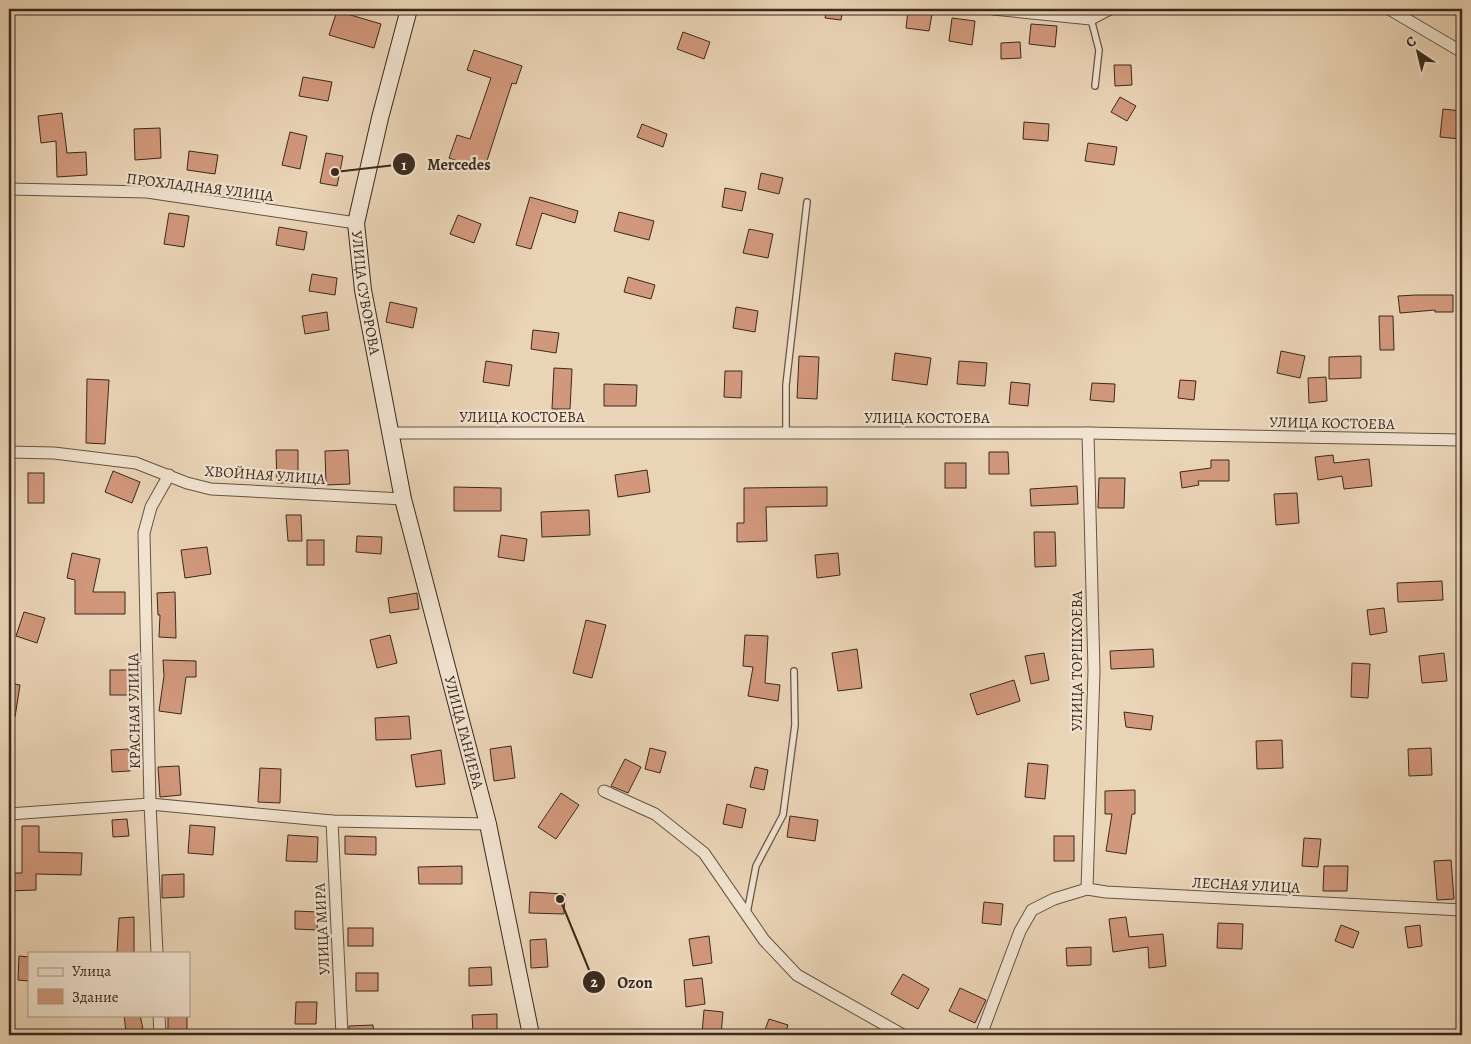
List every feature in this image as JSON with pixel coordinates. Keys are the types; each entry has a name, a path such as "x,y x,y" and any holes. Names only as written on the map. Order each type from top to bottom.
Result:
{"main road":[{"name":"УЛИЦА СУВОРОВА","path":"391,432 363,290 356,223 380,118 410,9"},
{"name":"УЛИЦА ГАНИЕВА","path":"391,432 403,499 488,824 532,1035"}],"street":[{"path":"993,9 1091,19 1110,9"},
{"path":"1389,9 1462,52"},
{"name":"ПРОХЛАДНАЯ УЛИЦА","path":"9,189 147,192 356,223"},
{"name":"УЛИЦА КОСТОЕВА","path":"391,432 1088,433 1462,440"},
{"name":"УЛИЦА ТОРШХОЕВА","path":"1088,433 1094,671 1088,889"},
{"name":"ХВОЙНАЯ УЛИЦА","path":"9,452 54,452 136,463 187,483 211,489 403,499"},
{"name":"КРАСНАЯ УЛИЦА","path":"156,952 150,804 144,533 152,507 169,475"},
{"path":"604,791 655,814 704,853 764,940 797,975 903,1035"},
{"path":"9,814 150,804 332,821 488,824"},
{"name":"УЛИЦА МИРА","path":"332,821 342,1035"},
{"name":"ЛЕСНАЯ УЛИЦА","path":"981,1035 1020,931 1032,910 1054,898 1088,889 1106,892 1284,902 1462,910"},
{"path":"159,1016 160,1035"}],"lane":[{"path":"1091,19 1098,50 1095,86"},
{"path":"786,432 786,385 807,202"},
{"path":"747,913 756,866 782,815 795,725 794,671"}],"building":[{"path":"827,9 843,9 841,20 825,18"},
{"path":"908,10 932,14 929,31 906,28"},
{"path":"337,11 381,24 374,48 329,35"},
{"path":"952,18 975,21 972,45 949,41"},
{"path":"1031,24 1057,26 1055,47 1029,44"},
{"path":"683,32 710,42 704,59 677,49"},
{"path":"1020,42 1021,58 1001,59 1001,43"},
{"path":"474,50 522,66 516,84 512,83 484,170 449,158 457,135 470,139 491,78 467,70"},
{"path":"1114,65 1131,65 1132,85 1115,86"},
{"path":"303,77 332,82 328,101 299,96"},
{"path":"1120,97 1136,106 1127,121 1111,112"},
{"path":"1443,109 1462,111 1460,139 1440,137"},
{"path":"62,113 67,153 86,152 87,175 57,177 56,141 41,143 38,116"},
{"path":"1024,122 1049,124 1048,141 1023,139"},
{"path":"642,124 667,134 663,147 637,137"},
{"path":"160,128 161,158 135,160 134,129"},
{"path":"290,132 307,136 300,169 282,165"},
{"path":"1088,143 1117,147 1114,165 1085,161"},
{"path":"189,151 218,155 215,174 187,170"},
{"path":"326,153 343,156 337,186 320,183"},
{"path":"761,173 783,178 779,194 758,189"},
{"path":"725,188 746,192 742,211 722,207"},
{"path":"530,197 578,211 575,223 542,213 531,249 516,245"},
{"path":"619,212 654,221 649,240 614,231"},
{"path":"169,213 189,216 184,247 164,244"},
{"path":"458,215 481,224 474,243 450,234"},
{"path":"279,227 307,232 304,250 276,245"},
{"path":"749,229 773,234 768,258 743,253"},
{"path":"312,274 337,278 335,295 309,291"},
{"path":"628,277 655,285 651,299 624,292"},
{"path":"1453,295 1453,312 1435,312 1435,310 1400,313 1398,296"},
{"path":"390,302 417,308 413,328 386,322"},
{"path":"736,307 758,311 755,332 733,328"},
{"path":"327,312 329,330 305,334 302,316"},
{"path":"1379,316 1393,316 1394,350 1380,350"},
{"path":"533,330 559,333 556,353 531,349"},
{"path":"1281,351 1305,356 1300,378 1277,373"},
{"path":"895,353 931,358 927,385 892,380"},
{"path":"799,356 819,357 817,399 797,398"},
{"path":"1361,356 1361,378 1329,379 1329,357"},
{"path":"486,361 512,365 509,386 483,382"},
{"path":"959,361 987,363 985,386 957,384"},
{"path":"554,368 572,369 570,409 552,409"},
{"path":"725,371 742,371 741,398 724,397"},
{"path":"1326,377 1327,401 1309,403 1308,378"},
{"path":"87,379 109,380 105,444 86,443"},
{"path":"1180,380 1196,381 1194,400 1178,398"},
{"path":"1011,382 1030,384 1028,406 1009,404"},
{"path":"1092,383 1115,384 1114,402 1090,400"},
{"path":"604,384 637,385 636,406 604,406"},
{"path":"276,450 298,450 298,483 277,483"},
{"path":"348,450 350,484 326,485 325,451"},
{"path":"989,452 1008,452 1009,474 989,474"},
{"path":"1333,455 1334,463 1369,459 1372,486 1344,489 1342,476 1318,480 1315,457"},
{"path":"1211,460 1229,460 1229,481 1198,481 1199,485 1182,488 1180,472 1211,468"},
{"path":"945,463 966,463 966,488 945,488"},
{"path":"647,470 650,492 618,497 615,475"},
{"path":"113,471 140,482 132,503 105,492"},
{"path":"28,473 44,473 44,503 28,503"},
{"path":"1099,478 1125,478 1124,508 1098,508"},
{"path":"1077,486 1078,504 1031,506 1030,489"},
{"path":"454,487 501,488 501,511 454,511"},
{"path":"827,487 827,506 766,507 767,541 737,542 737,523 744,523 744,488"},
{"path":"1297,493 1299,523 1276,525 1274,494"},
{"path":"589,510 590,535 542,537 541,512"},
{"path":"286,515 301,515 302,541 288,541"},
{"path":"1034,532 1055,532 1056,566 1035,567"},
{"path":"501,535 527,539 524,561 498,557"},
{"path":"357,536 382,537 381,554 356,552"},
{"path":"307,540 324,540 324,565 307,565"},
{"path":"207,547 211,574 185,578 181,550"},
{"path":"72,553 100,559 93,592 125,592 125,614 75,614 75,580 67,578"},
{"path":"838,553 840,575 817,578 815,555"},
{"path":"1442,581 1443,600 1398,602 1397,583"},
{"path":"175,592 176,638 159,637 160,615 158,615 157,593"},
{"path":"417,593 419,609 390,613 388,598"},
{"path":"1384,608 1387,632 1370,635 1367,610"},
{"path":"24,612 45,618 37,643 16,636"},
{"path":"586,620 606,625 592,678 573,673"},
{"path":"390,635 397,663 377,668 370,640"},
{"path":"745,635 768,636 765,683 780,685 778,701 748,696 753,667 743,666"},
{"path":"857,649 862,688 838,691 832,653"},
{"path":"1153,649 1154,667 1111,669 1110,651"},
{"path":"1044,653 1049,680 1031,684 1025,656"},
{"path":"1444,653 1447,681 1422,683 1419,656"},
{"path":"163,660 196,661 196,677 186,677 181,714 159,711 164,676"},
{"path":"1352,663 1370,664 1368,698 1351,697"},
{"path":"110,670 132,670 132,695 110,695"},
{"path":"1014,680 1020,701 977,715 970,694"},
{"path":"9,683 20,685 15,717 9,717"},
{"path":"1124,712 1153,716 1151,730 1126,727"},
{"path":"409,716 411,739 376,740 375,718"},
{"path":"1282,740 1283,768 1257,769 1256,741"},
{"path":"511,746 515,778 494,781 490,749"},
{"path":"650,748 666,752 660,773 645,769"},
{"path":"1431,748 1432,775 1409,776 1408,749"},
{"path":"129,749 130,771 112,772 111,750"},
{"path":"441,750 445,784 416,787 411,755"},
{"path":"625,759 641,767 628,793 611,786"},
{"path":"1028,763 1048,765 1045,799 1025,797"},
{"path":"179,766 181,795 160,797 158,767"},
{"path":"755,767 768,770 764,790 750,787"},
{"path":"260,768 281,769 280,803 258,802"},
{"path":"1135,790 1135,814 1132,814 1126,854 1106,851 1112,814 1105,814 1105,791"},
{"path":"561,793 579,805 556,839 538,827"},
{"path":"727,804 746,809 742,828 723,824"},
{"path":"790,816 818,820 815,841 787,837"},
{"path":"127,819 129,836 113,837 112,820"},
{"path":"190,825 215,827 213,855 188,853"},
{"path":"22,826 39,826 39,852 82,853 81,875 36,874 36,890 9,891 9,873 22,873"},
{"path":"288,835 318,837 317,862 286,861"},
{"path":"345,836 376,837 376,855 345,854"},
{"path":"1054,836 1074,836 1074,861 1054,861"},
{"path":"1304,838 1321,839 1318,867 1302,866"},
{"path":"1451,860 1454,899 1437,900 1434,861"},
{"path":"462,866 462,884 419,884 418,867"},
{"path":"1324,866 1348,866 1347,891 1323,891"},
{"path":"184,874 184,897 162,898 162,875"},
{"path":"530,892 565,894 564,914 529,913"},
{"path":"984,902 1003,904 1001,925 982,923"},
{"path":"295,911 318,912 317,930 295,929"},
{"path":"134,917 134,952 117,952 119,918"},
{"path":"1126,917 1129,937 1163,934 1166,966 1149,968 1148,947 1113,952 1109,919"},
{"path":"1218,923 1243,924 1242,949 1217,948"},
{"path":"1341,925 1359,932 1353,948 1335,941"},
{"path":"1420,925 1422,946 1408,948 1405,927"},
{"path":"348,928 373,928 373,946 348,946"},
{"path":"709,936 712,963 693,966 689,939"},
{"path":"546,939 548,967 531,968 530,940"},
{"path":"1091,947 1091,965 1067,966 1066,948"},
{"path":"19,956 28,957 28,981 18,980"},
{"path":"491,967 492,985 469,986 469,968"},
{"path":"356,973 378,973 378,991 356,991"},
{"path":"903,974 929,989 918,1009 891,994"},
{"path":"702,978 705,1004 686,1007 684,980"},
{"path":"960,988 986,1000 975,1023 949,1011"},
{"path":"296,1002 317,1002 316,1024 295,1024"},
{"path":"704,1010 723,1012 721,1035 702,1033"},
{"path":"497,1014 497,1035 475,1035 476,1031 473,1031 472,1015"},
{"path":"124,1016 140,1016 143,1029 126,1032"},
{"path":"168,1016 187,1016 187,1030 168,1030"},
{"path":"769,1019 788,1025 785,1035 763,1035"},
{"path":"373,1025 374,1035 349,1035 349,1026"}],"place":[{"name":"Mercedes","path":"335,172"},
{"name":"Ozon","path":"560,899"}]}
